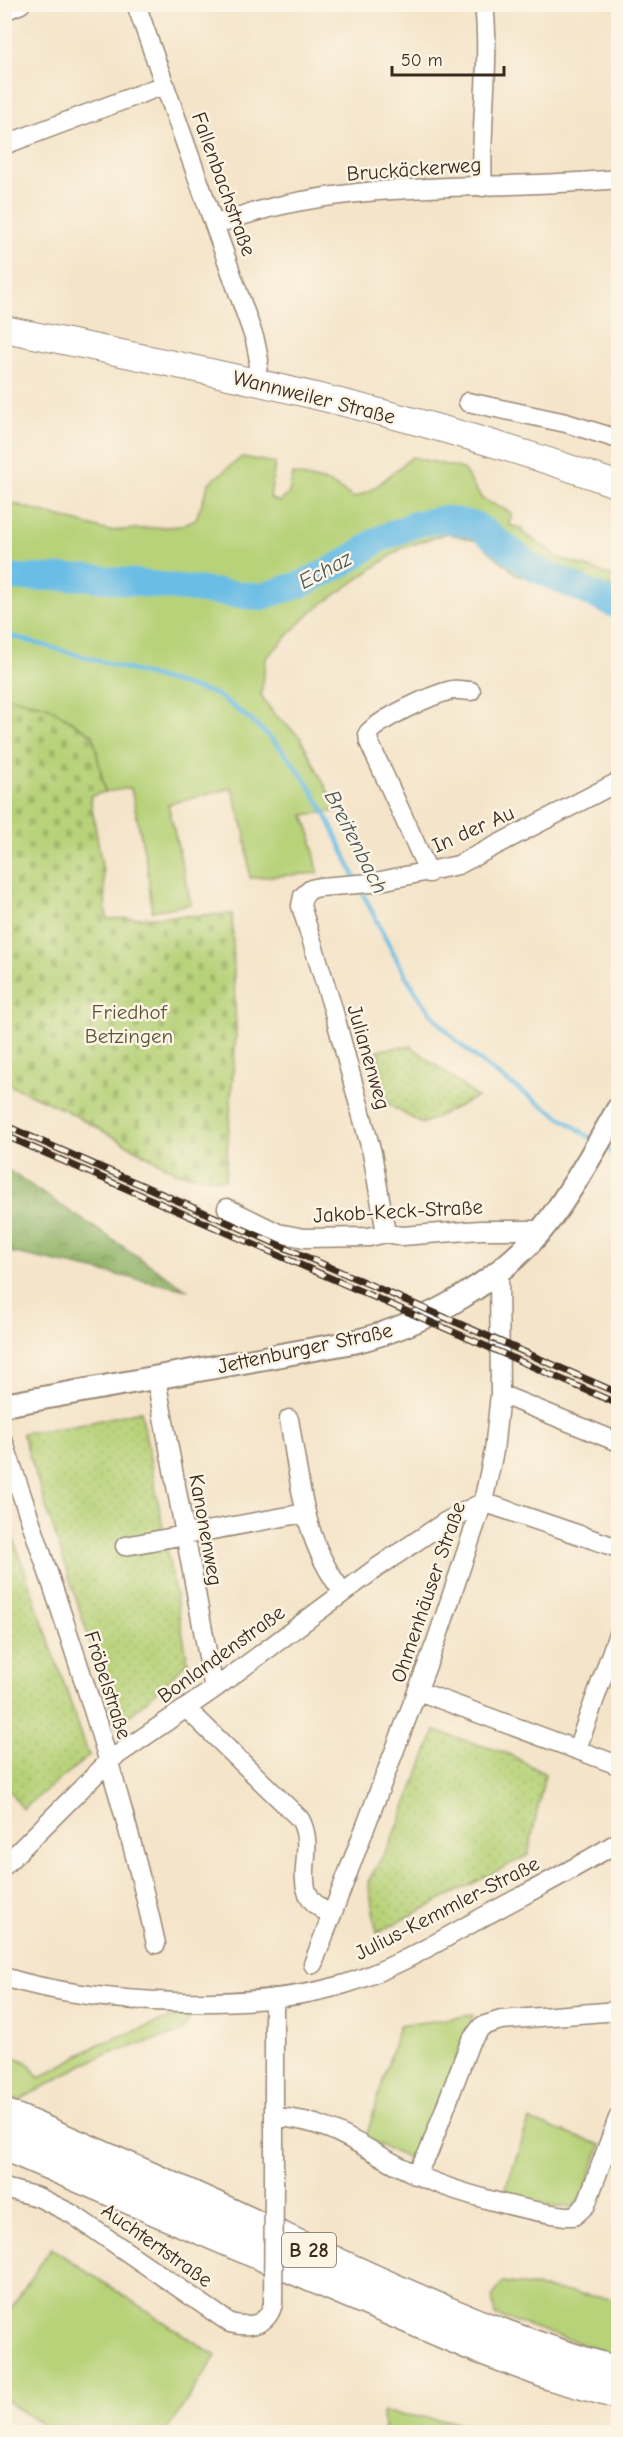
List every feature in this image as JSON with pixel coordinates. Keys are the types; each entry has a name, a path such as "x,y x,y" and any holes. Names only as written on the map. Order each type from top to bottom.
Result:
{"highway":[{"name":"B 28","path":"4,2114 450,2313 555,2354 618,2372"},
{"name":"B 28","path":"4,2145 469,2344 551,2375 618,2394"}],"main road":[{"name":"Wannweiler Straße","path":"4,329 255,381 497,446 618,485"}],"street":[{"path":"4,11 21,4"},
{"name":"Fallenbachstraße","path":"136,4 257,346 259,360 255,381"},
{"path":"483,187 482,154 488,55 484,4"},
{"path":"4,145 164,85"},
{"name":"Bruckäckerweg","path":"215,225 246,214 298,202 383,192 618,179"},
{"path":"468,402 566,423 618,439"},
{"path":"429,873 369,742 368,733 382,722 442,693 456,689 471,691"},
{"name":"In der Au","path":"303,896 311,889 371,884 458,865 618,782"},
{"name":"Julianenweg","path":"303,896 301,906 333,1010 372,1153 386,1233"},
{"name":"Jettenburger Straße","path":"4,1405 156,1379 386,1334 443,1306 499,1270 541,1230 551,1218 618,1109"},
{"name":"Jakob-Keck-Straße","path":"227,1208 278,1233 293,1237 350,1238 386,1233 402,1236 480,1230 541,1230"},
{"name":"Ohmenhäuser Straße","path":"313,1964 418,1691 483,1502 494,1451 500,1394 499,1270"},
{"name":"Kanonenweg","path":"156,1379 214,1689"},
{"path":"500,1394 618,1442"},
{"path":"289,1419 305,1513 316,1551 326,1571 343,1592"},
{"name":"Fröbelstraße","path":"4,1443 110,1761 136,1855 156,1944"},
{"path":"483,1502 618,1548"},
{"name":"Bonlandenstraße","path":"6,1859 110,1761 187,1709 343,1592 445,1522 483,1502"},
{"path":"125,1546 305,1513"},
{"path":"577,1749 618,1634"},
{"path":"418,1691 618,1766"},
{"path":"187,1709 300,1819 307,1831 304,1875 307,1894 311,1902 332,1915"},
{"name":"Julius-Kemmler-Straße","path":"4,1977 64,1991 113,1998 214,2001 274,1998 330,1989 390,1966 618,1842"},
{"path":"274,1998 276,2117 312,2121 326,2126 416,2175 487,2198 556,2215 574,2216 586,2205 618,2118"},
{"path":"416,2175 429,2151 470,2042 482,2026 501,2020 618,2012"},
{"name":"Auchtertstraße","path":"4,2188 38,2197 72,2214 230,2323 244,2326 258,2324 268,2317 273,2304 276,2117"}],"green space":[{"path":"242,457 275,463 270,498 280,502 289,493 293,474 330,483 354,498 373,489 412,457 463,469 482,499 512,513 509,525 523,529 522,532 560,558 612,576 609,586 618,588 618,599 568,578 519,576 477,541 447,533 402,548 311,612 266,658 261,695 273,713 300,737 338,811 304,815 311,836 318,873 250,878 245,833 232,788 168,804 191,904 152,911 147,866 131,788 105,792 93,735 47,706 5,697 4,501 109,531 180,526 196,519 209,483"},
{"name":"Friedhof Betzingen","path":"5,697 47,706 93,735 105,792 90,796 103,872 107,919 232,914 236,1033 225,1180 178,1173 67,1111 5,1083"},
{"path":"411,1046 477,1097 422,1124 389,1105 377,1050"},
{"path":"5,1168 188,1290 5,1251"},
{"path":"141,1411 188,1662 118,1727 22,1433 74,1426"},
{"path":"5,1514 89,1756 23,1809 5,1785"},
{"path":"435,1731 509,1754 545,1774 528,1855 377,1933 368,1882 394,1836"},
{"path":"193,2014 182,2032 107,2054 20,2100 5,2094 5,2054 27,2062 39,2078 99,2044 179,2015"},
{"path":"473,2015 424,2144 416,2154 405,2157 366,2138 399,2026"},
{"path":"529,2120 601,2145 582,2197 571,2207 553,2207 504,2193"},
{"path":"51,2248 216,2356 166,2432 54,2432 5,2400 5,2318"},
{"path":"503,2282 618,2300 618,2356 495,2315 492,2297"},
{"path":"383,2412 452,2421 489,2432 384,2432"}],"waterway":[{"name":"Echaz","path":"4,578 86,577 260,597 302,584 344,563 380,539 416,524 444,519 476,525 534,568 618,606"},
{"name":"Breitenbach","path":"4,634 215,694 266,733 302,775 329,822 356,880"},
{"name":"Breitenbach","path":"360,888 407,977 429,1011 442,1026 494,1072 592,1139"},
{"name":"Breitenbach","path":"604,1147 618,1157"}],"railway":[{"path":"4,1125 618,1393"},
{"path":"4,1135 618,1404"}]}
